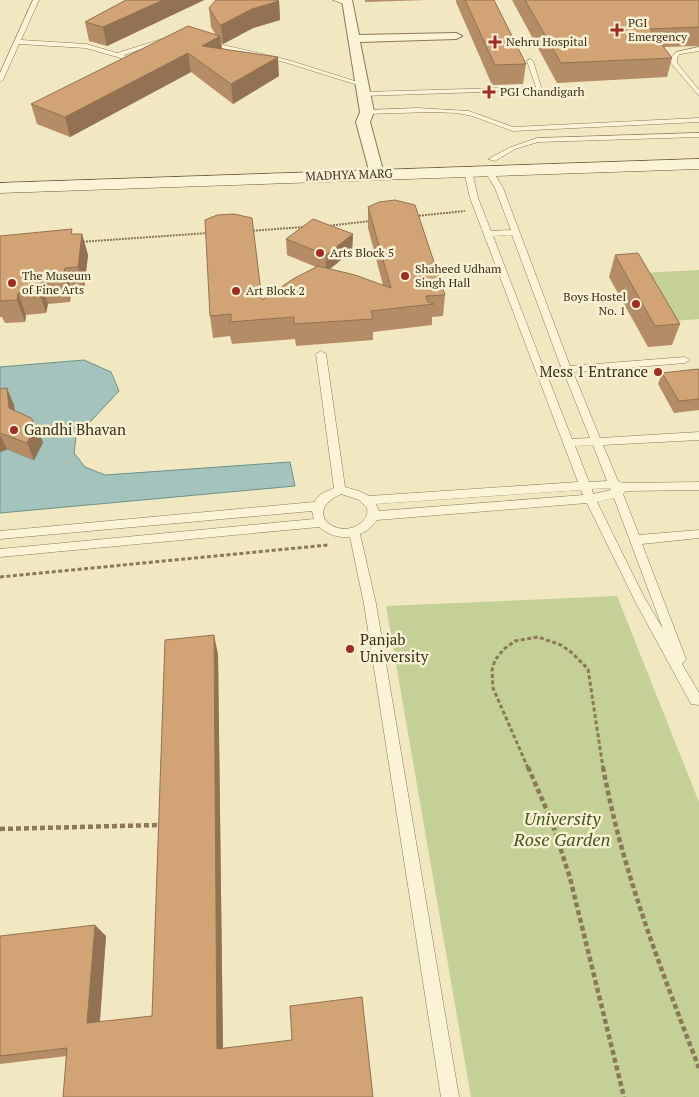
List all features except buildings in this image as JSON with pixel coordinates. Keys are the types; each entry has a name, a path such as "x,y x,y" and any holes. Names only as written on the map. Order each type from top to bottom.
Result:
{"main road":[{"name":"MADHYA MARG","path":"0,188 382,164 468,171 490,165 699,153"},
{"name":"MADHYA MARG","path":"0,176 382,164 699,164"}],"street":[{"path":"343,1 353,38 364,98 363,122 382,164"},
{"path":"353,38 456,36"},
{"path":"364,98 378,121 380,129"}],"lane":[{"path":"0,80 36,0"},
{"path":"118,55 175,37"},
{"path":"72,45 80,40"},
{"path":"195,41 286,61 364,98 469,113 501,127 513,129 699,120"},
{"path":"18,42 72,45 103,50 126,58"},
{"path":"699,49 678,53 674,58 674,62 699,94"},
{"path":"364,98 540,89 530,61"},
{"path":"364,98 498,98"},
{"path":"698,704 634,540 618,488 567,370 490,165 513,148 537,140 699,135"},
{"path":"468,171 478,210 584,486 640,600 698,704"},
{"path":"487,234 515,232"},
{"path":"320,354 340,490"},
{"path":"540,372 685,360"},
{"path":"567,443 699,436"},
{"path":"356,538 327,529 320,523 316,514 317,506 322,498 340,490 353,491 369,500 584,486 618,488 699,486"},
{"path":"372,516 590,499 618,488"},
{"path":"356,538 372,516 373,508 369,500"},
{"path":"0,536 317,506"},
{"path":"0,553 320,523"},
{"path":"634,540 699,534"},
{"path":"356,538 370,604 450,1097"}],"path":[{"path":"411,217 478,210"},
{"path":"324,226 373,221"},
{"path":"246,231 305,227"},
{"path":"79,242 216,233"},
{"path":"0,577 356,538"},
{"path":"624,1097 570,878 552,822 493,688 492,668 498,655 510,644 524,638 541,638 559,643 578,655 588,669 610,802 626,861 648,931 699,1068"},
{"path":"0,828 158,825"}],"green space":[{"path":"699,270 699,319 673,321 643,273"},
{"name":"University Rose Garden","path":"617,596 699,802 699,1097 471,1097 386,606"}],"water":[{"path":"84,360 111,372 119,391 76,437 74,453 85,467 105,475 290,462 295,486 0,513 0,452 7,449 34,460 43,442 0,407 0,367"}],"place":[{"name":"PGI Emergency","path":"617,30"},
{"name":"Nehru Hospital","path":"495,42"},
{"name":"PGI Chandigarh","path":"489,92"},
{"name":"Arts Block 5","path":"320,253"},
{"name":"Shaheed Udham Singh Hall","path":"405,276"},
{"name":"The Museum of Fine Arts","path":"12,283"},
{"name":"Art Block 2","path":"236,291"},
{"name":"Boys Hostel No. 1","path":"636,304"},
{"name":"Mess 1 Entrance","path":"658,372"},
{"name":"Gandhi Bhavan","path":"14,430"},
{"name":"Panjab University","path":"350,649"}]}
